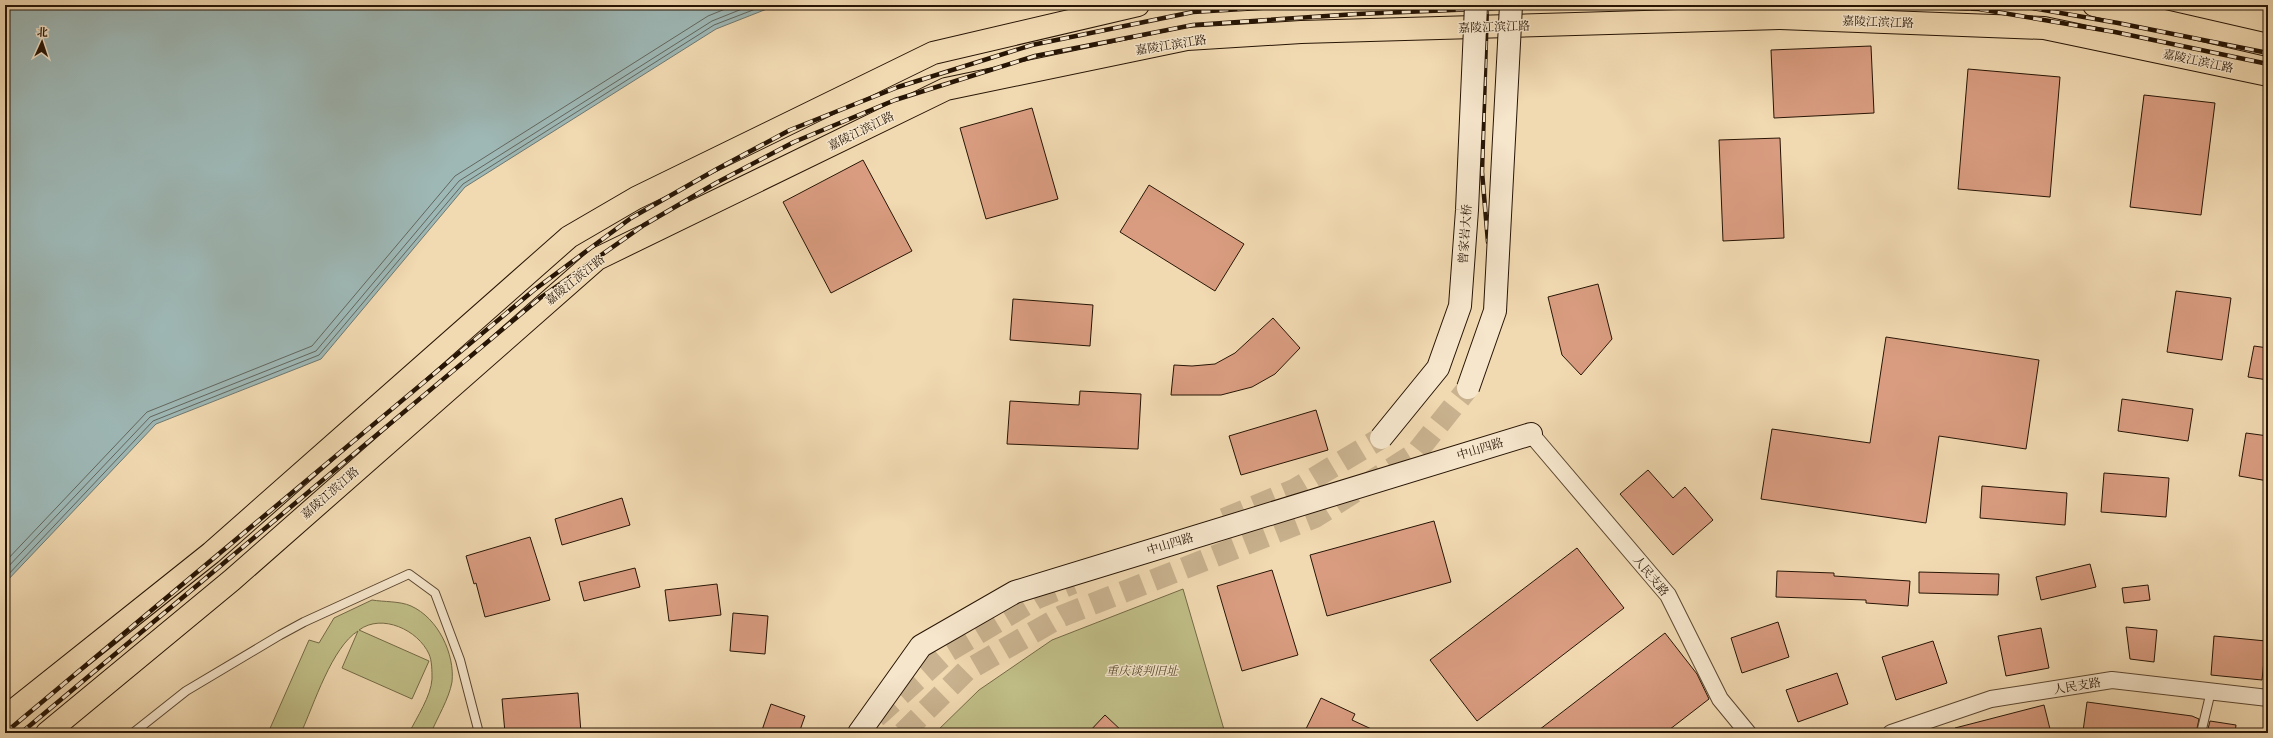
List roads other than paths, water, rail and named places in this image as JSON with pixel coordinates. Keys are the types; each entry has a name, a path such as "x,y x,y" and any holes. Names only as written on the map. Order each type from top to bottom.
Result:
{"main road":[{"path":"5,717 211,553 569,236 636,198 933,53 1138,5"},
{"name":"曾家岩大桥","path":"1381,438 1438,368 1460,306 1467,210 1476,5"},
{"path":"1468,388 1495,311 1511,5"},
{"path":"2094,5 2268,45"},
{"name":"嘉陵江滨江路","path":"48,733 232,580 597,259 946,90 1187,40 1301,32 1780,18 2044,28 2268,75"},
{"name":"中山四路","path":"859,733 921,646 1015,592 1531,434"}],"street":[{"name":"人民支路","path":"1531,434 1668,595 1720,699 1748,733"},
{"name":"人民支路","path":"1891,733 1992,699 2112,680 2268,698"}],"lane":[{"path":"133,733 186,691 280,635 304,622 409,574 435,593 460,660 479,733"},
{"path":"2201,733 2211,691"}],"water":[{"path":"5,5 777,5 716,29 465,187 321,359 156,424 5,583"}],"tunnel":[{"path":"903,733 966,671 1062,616 1315,517 1416,453 1468,388"},
{"path":"1224,519 1294,490 1381,438"},
{"path":"876,717 949,651 1037,598 1073,583"}],"railway":[{"path":"5,733 534,290 631,218 717,169 790,130 898,87 1032,45 1193,12 1307,5"},
{"path":"1487,5 1482,172 1488,242"},
{"path":"1502,5 1497,121 1497,171 1502,247"},
{"path":"21,733 540,298 644,225 716,183 794,142 895,100 1035,56 1193,25 1357,14 1524,7 1753,5"},
{"path":"1872,5 1979,9 2115,32 2268,64"},
{"path":"2015,5 2118,23 2268,53"}],"park label":[{"name":"重庆谈判旧址","path":"1142,671"}]}
